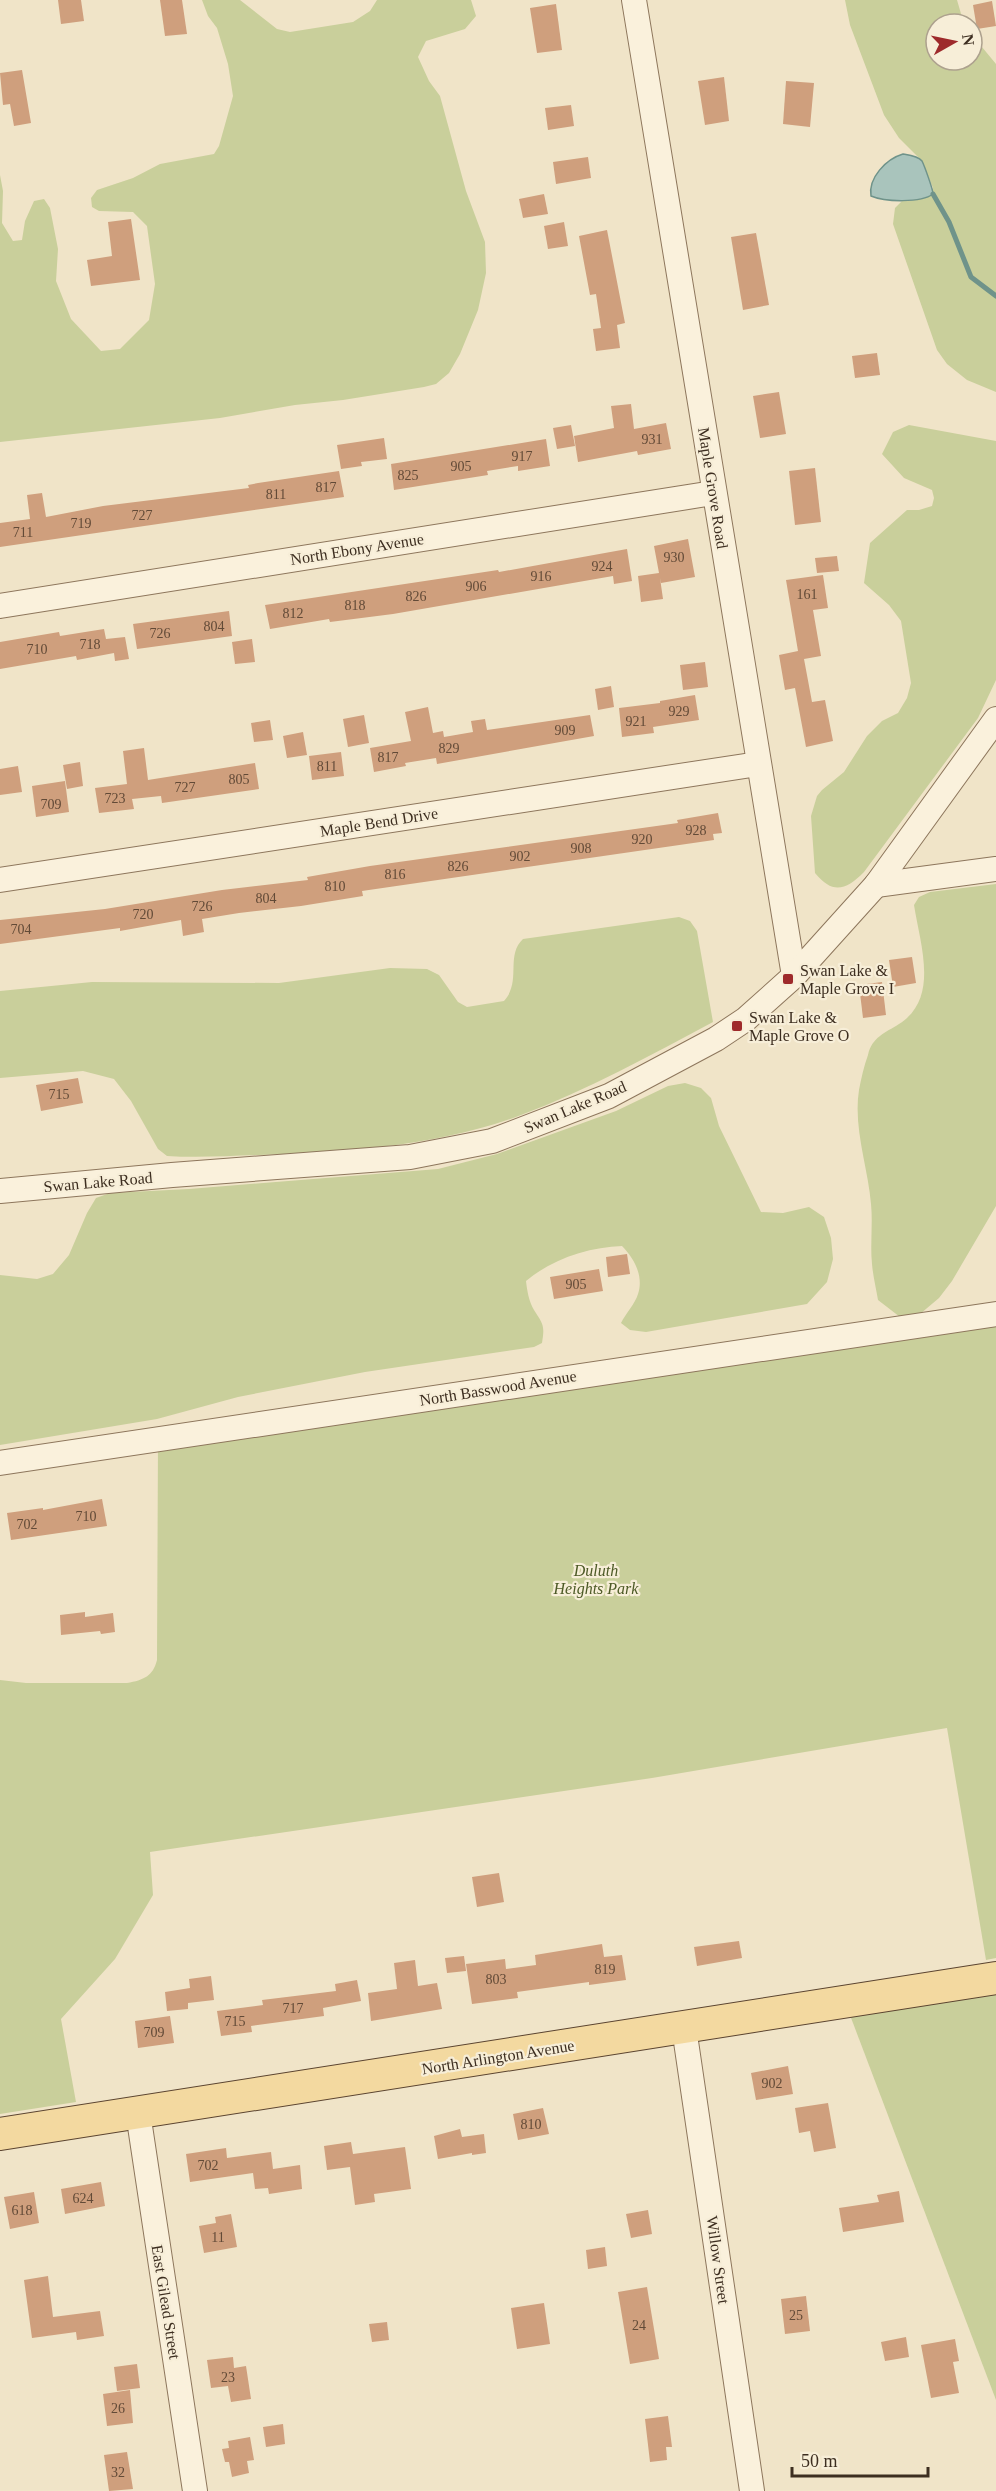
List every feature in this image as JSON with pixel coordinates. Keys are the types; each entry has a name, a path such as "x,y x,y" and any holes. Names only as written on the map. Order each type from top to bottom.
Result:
{"main road":[{"name":"North Arlington Avenue","path":"0,2134 996,1978"}],"street":[{"name":"Maple Grove Road","path":"634,0 794,976"},
{"name":"North Ebony Avenue","path":"0,606 713,493"},
{"name":"Swan Lake Road","path":"0,1191 410,1157 492,1141 609,1096 716,1039 746,1019 794,976 876,885 996,719"},
{"name":"Maple Bend Drive","path":"0,880 758,765"},
{"path":"876,885 996,869"},
{"name":"North Basswood Avenue","path":"0,1463 996,1314"},
{"name":"Willow Street","path":"684,2028 752,2491"},
{"name":"East Gilead Street","path":"138,2113 195,2491"}],"green space":[{"path":"202,0 240,0 277,29 290,32 353,22 370,11 377,0 471,0 476,16 465,29 426,41 418,57 429,81 440,96 466,191 485,242 486,273 478,310 460,354 449,373 436,384 424,387 220,418 0,442 0,175 3,191 2,223 13,241 22,240 25,221 34,201 44,199 50,208 58,249 56,281 71,319 101,351 120,349 149,320 155,284 147,226 133,212 99,211 92,207 91,198 97,190 133,178 160,164 214,154 219,146 233,96 228,64 217,28 208,16"},
{"path":"845,0 957,0 960,12 924,12 924,72 984,72 984,50 996,64 996,392 967,380 947,364 937,350 893,224 895,208 903,200 922,199 933,188 922,161 899,138 884,115 850,25"},
{"path":"909,425 996,441 996,680 978,718 864,872 851,883 840,888 828,885 815,873 811,816 817,796 844,772 867,736 882,721 898,713 907,698 911,683 901,621 889,605 864,583 870,543 907,510 919,510 932,506 934,498 932,490 904,478 882,454 893,432"},
{"path":"996,884 996,1206 952,1281 939,1298 920,1314 900,1317 878,1300 873,1273 871,1204 859,1133 859,1090 873,1044 880,1036 912,1013 919,1000 924,969 914,905 919,897 930,892"},
{"path":"679,917 690,921 697,931 713,1022 571,1095 521,1115 458,1134 391,1146 324,1152 212,1157 167,1156 158,1149 131,1101 114,1079 83,1071 0,1078 0,991 92,982 279,983 390,968 427,969 439,975 458,1002 467,1007 504,1001 512,985 515,953 523,939"},
{"path":"685,1083 701,1088 711,1098 719,1126 761,1212 783,1213 809,1207 824,1217 831,1238 833,1259 827,1282 807,1304 646,1332 630,1330 621,1323 638,1294 640,1281 637,1268 622,1246 597,1249 547,1266 526,1281 531,1303 543,1328 542,1343 534,1347 365,1372 238,1397 157,1419 0,1445 0,1275 37,1279 53,1274 69,1255 96,1198 110,1193 438,1169 497,1154 616,1111 668,1086"},
{"name":"Duluth Heights Park","path":"996,1314 996,1958 986,1960 947,1728 652,1778 150,1852 153,1895 115,1959 61,2019 76,2102 0,2114 0,1680 26,1683 127,1683 143,1679 153,1670 157,1660 158,1440"},
{"path":"996,1983 996,2400 845,2002"}],"water":[{"path":"903,154 922,161 933,194 920,199 903,201 871,196 872,183 879,170 890,160"}],"building":[{"path":"58,0 81,0 84,21 61,24"},
{"path":"160,0 182,0 187,34 165,36"},
{"path":"992,1 996,26 984,28 984,12 974,12 973,5"},
{"path":"556,4 562,50 537,53 530,8"},
{"path":"22,70 31,123 14,126 10,104 3,105 0,73"},
{"path":"724,77 729,121 705,125 698,81"},
{"path":"786,81 814,83 810,127 783,124"},
{"path":"571,105 574,126 548,130 545,108"},
{"path":"588,157 591,178 556,184 553,162"},
{"path":"544,194 548,214 523,218 519,199"},
{"path":"131,219 140,280 91,286 87,260 112,256 108,222"},
{"path":"564,222 568,246 548,249 544,226"},
{"path":"607,230 625,323 617,325 620,348 596,351 593,329 601,328 596,294 590,295 579,236"},
{"path":"756,233 769,305 743,310 731,237"},
{"path":"877,353 880,375 855,378 852,356"},
{"path":"779,392 786,434 760,438 753,396"},
{"path":"631,404 634,429 666,423 671,449 638,455 637,451 578,462 574,436 614,428 611,406"},
{"path":"571,425 575,446 557,449 553,428"},
{"path":"384,438 387,459 361,462 362,466 341,469 337,445"},
{"path":"546,439 550,466 518,471 518,466 487,471 488,475 394,490 391,464"},
{"path":"815,468 821,522 795,525 789,471"},
{"path":"339,471 344,497 0,547 0,523 30,519 27,495 42,493 46,517 103,506 249,488 248,485 258,483"},
{"path":"688,539 695,577 661,583 660,578 663,599 641,602 638,576 659,573 654,546"},
{"path":"627,549 632,581 614,584 613,576 393,614 330,622 329,619 270,629 265,605 498,570 499,572"},
{"path":"837,556 839,571 817,573 815,558"},
{"path":"823,575 828,608 813,610 821,656 804,659 812,702 825,700 833,741 806,747 795,688 785,690 779,655 798,651 786,580"},
{"path":"229,611 232,636 137,649 133,624"},
{"path":"104,629 106,639 125,637 129,659 115,661 114,653 77,660 76,656 0,669 0,642 59,632 60,636"},
{"path":"252,639 255,662 235,664 232,642"},
{"path":"705,662 708,687 683,690 680,665"},
{"path":"611,686 614,707 598,710 595,689"},
{"path":"695,695 699,720 653,727 654,733 622,737 619,708 660,703 660,701"},
{"path":"428,707 433,733 443,731 444,737 473,732 471,721 485,719 487,730 590,715 594,736 437,764 436,758 405,763 406,766 374,772 370,748 411,741 405,712"},
{"path":"364,715 369,743 348,747 343,719"},
{"path":"270,720 273,740 254,742 251,723"},
{"path":"303,732 307,755 287,758 283,736"},
{"path":"144,748 148,780 255,763 259,789 162,803 161,796 132,799 134,809 99,813 95,788 127,784 123,751"},
{"path":"341,752 344,776 312,780 309,756"},
{"path":"80,762 83,786 67,789 63,765"},
{"path":"18,766 22,792 0,795 0,769"},
{"path":"65,781 69,812 36,817 32,786"},
{"path":"718,813 722,833 713,834 714,840 362,891 363,896 202,919 204,932 183,936 181,920 120,931 120,928 0,944 0,920 105,909 222,890 308,880 307,877 370,866 678,823 677,820"},
{"path":"912,957 916,983 893,987 889,960"},
{"path":"882,982 886,1015 863,1018 859,985"},
{"path":"78,1078 83,1103 41,1111 36,1085"},
{"path":"627,1254 630,1274 608,1277 606,1257"},
{"path":"599,1269 603,1291 554,1299 550,1277"},
{"path":"102,1499 107,1526 11,1540 7,1513 43,1508 43,1510"},
{"path":"85,1612 85,1617 113,1613 115,1632 101,1634 100,1631 61,1635 60,1615"},
{"path":"499,1873 504,1902 477,1907 472,1877"},
{"path":"739,1941 742,1958 697,1966 694,1947"},
{"path":"602,1944 604,1957 622,1955 626,1980 589,1985 589,1982 517,1992 518,1998 472,2004 466,1964 505,1959 506,1969 536,1965 535,1955"},
{"path":"464,1956 466,1971 447,1973 445,1958"},
{"path":"415,1960 418,1986 437,1983 442,2009 371,2021 368,1993 397,1989 394,1963"},
{"path":"211,1976 214,2000 188,2003 188,2009 167,2011 165,1992 190,1988 189,1979"},
{"path":"357,1980 361,2001 323,2008 324,2016 251,2026 252,2032 221,2036 217,2011 263,2005 262,2000 336,1991 335,1984"},
{"path":"170,2016 174,2043 138,2048 135,2021"},
{"path":"788,2066 793,2094 756,2100 751,2073"},
{"path":"828,2103 836,2148 814,2152 810,2131 799,2133 795,2108"},
{"path":"543,2108 549,2134 518,2140 513,2114"},
{"path":"460,2129 462,2137 484,2134 486,2153 438,2159 434,2136"},
{"path":"351,2142 353,2154 405,2147 411,2189 374,2194 375,2202 355,2205 350,2167 327,2170 324,2146"},
{"path":"226,2148 227,2158 271,2152 273,2169 300,2165 302,2189 269,2194 268,2188 255,2189 253,2173 190,2182 186,2154"},
{"path":"101,2182 105,2206 65,2214 61,2189"},
{"path":"899,2191 904,2222 843,2232 839,2208 879,2202 877,2195"},
{"path":"34,2192 39,2223 10,2229 4,2197"},
{"path":"648,2210 652,2234 631,2238 626,2214"},
{"path":"231,2214 237,2247 204,2253 199,2226 216,2223 215,2217"},
{"path":"605,2247 607,2266 588,2269 586,2250"},
{"path":"48,2276 53,2317 100,2311 104,2336 77,2340 76,2332 32,2338 24,2280"},
{"path":"647,2287 659,2359 630,2364 618,2292"},
{"path":"806,2296 810,2331 785,2334 781,2299"},
{"path":"544,2303 550,2344 517,2349 511,2308"},
{"path":"387,2322 389,2340 372,2342 369,2324"},
{"path":"906,2337 909,2357 885,2361 881,2342"},
{"path":"955,2339 959,2361 953,2362 959,2393 931,2398 921,2345"},
{"path":"233,2357 234,2368 246,2366 251,2399 231,2402 228,2386 211,2388 207,2360"},
{"path":"137,2364 140,2388 117,2391 114,2367"},
{"path":"130,2390 133,2423 107,2426 103,2394"},
{"path":"668,2416 672,2447 666,2447 667,2460 650,2462 645,2419"},
{"path":"283,2424 285,2444 266,2447 263,2427"},
{"path":"250,2437 254,2460 247,2461 249,2473 232,2477 229,2462 225,2462 222,2449 229,2448 228,2441"},
{"path":"127,2452 133,2489 109,2491 104,2455"}],"waterway":[{"path":"933,194 949,222 971,277 996,296"}],"place":[{"name":"Swan Lake & Maple Grove I","path":"788,979"},
{"name":"Swan Lake & Maple Grove O","path":"737,1026"}]}
